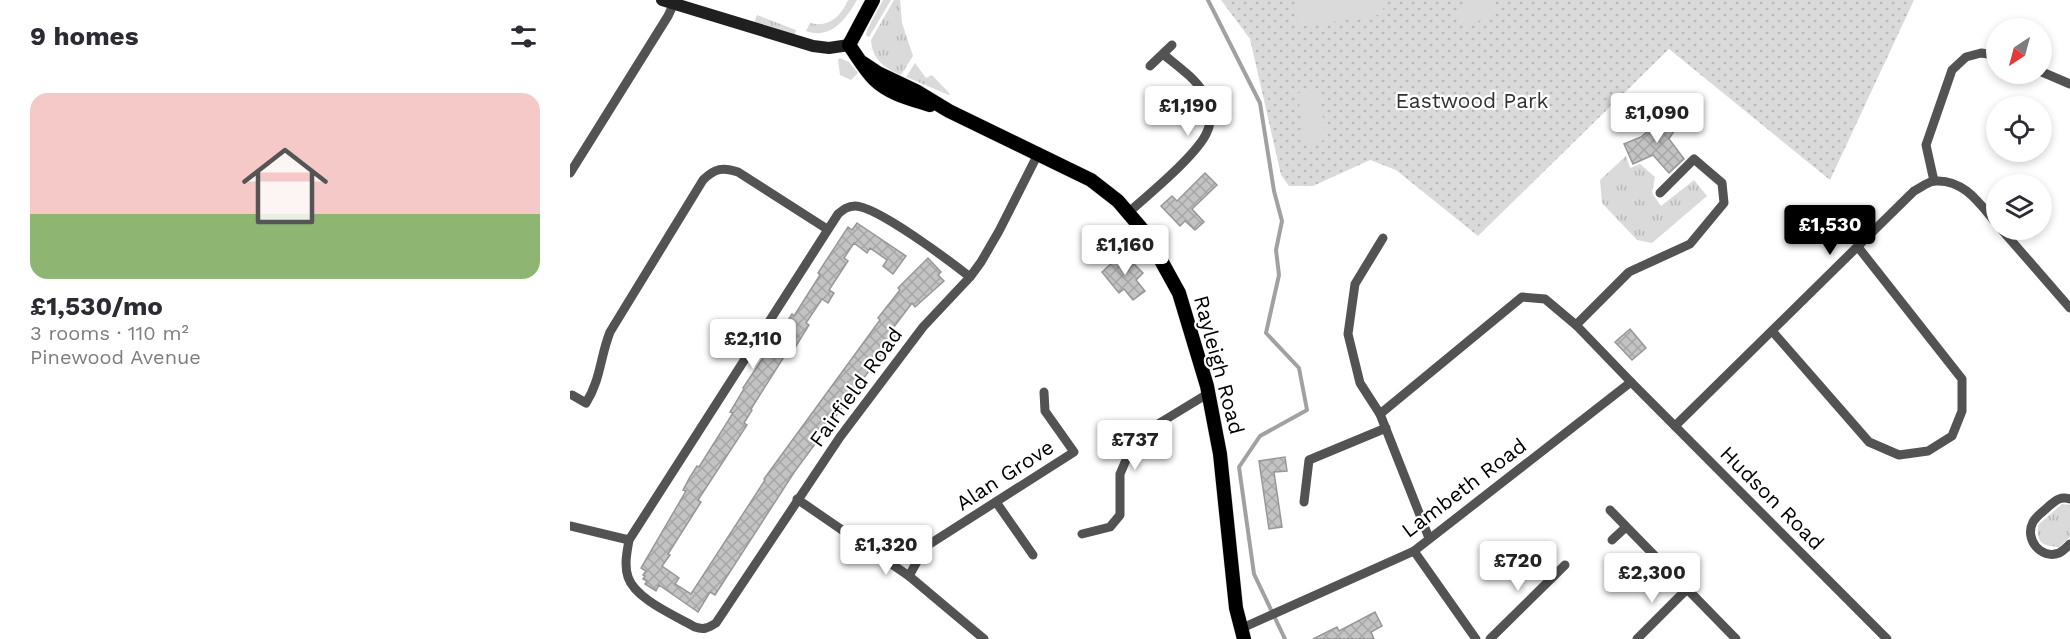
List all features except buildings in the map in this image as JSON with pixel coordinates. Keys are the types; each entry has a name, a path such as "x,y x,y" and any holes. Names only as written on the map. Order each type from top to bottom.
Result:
{"main road":[{"path":"849,45 873,0"},
{"name":"Rayleigh Road","path":"849,45 863,63 878,73 1091,180 1129,212 1147,235 1179,293 1209,393 1220,454 1236,608 1242,634"}],"street":[{"path":"570,173 668,16 668,2 813,46 829,48 849,45"},
{"path":"1150,66 1172,45"},
{"path":"1129,212 1191,154 1204,139 1210,127 1210,110 1205,94 1194,80 1163,54"},
{"path":"1934,181 1926,145 1952,70 1966,57 1986,54"},
{"path":"2052,76 2070,84"},
{"name":"Fairfield Road","path":"630,540 626,555 628,577 633,586 653,603 701,629 708,628 722,616 797,499 847,428 923,327 970,277 995,239 1038,154"},
{"path":"1576,325 1629,272 1690,244 1724,203 1722,183 1694,159 1660,193"},
{"path":"572,395 586,403 591,395 599,375 610,332 703,180 710,173 717,169 738,172 827,229"},
{"path":"1675,426 1914,191 1934,181 1954,184 1969,191 1986,211"},
{"path":"570,526 630,540 827,229 845,208 854,206 863,208 933,249 970,277"},
{"path":"1383,238 1355,284 1348,334 1360,383 1380,414 1429,538"},
{"path":"2011,240 2070,308"},
{"path":"1773,332 1869,442 1899,455 1928,451 1952,436 1962,411 1962,379 1858,247"},
{"name":"Hudson Road","path":"1380,414 1522,297 1545,299 1576,325 1887,639"},
{"name":"Lambeth Road","path":"1242,634 1414,550 1631,382"},
{"name":"Alan Grove","path":"909,576 925,547 1074,452 1046,411 1044,392"},
{"path":"1082,534 1110,527 1117,521 1121,506 1120,474 1132,446 1158,424 1209,393"},
{"path":"1304,502 1309,460 1386,428"},
{"path":"2070,500 2066,498 2056,500 2034,520 2030,528 2031,538 2042,552 2052,555 2061,552 2070,544"},
{"path":"797,499 909,576 984,639"},
{"path":"996,502 1033,555"},
{"path":"1610,510 1736,639"},
{"path":"1612,540 1626,527"},
{"path":"1414,550 1476,639"},
{"path":"1490,639 1565,565"},
{"path":"1544,566 1553,575"},
{"path":"1636,639 1687,589"}],"green space":[{"path":"848,0 857,0 837,26 823,33 806,31 810,23 823,24 834,19"},
{"path":"883,0 891,0 869,37 866,35 867,30"},
{"path":"894,0 900,0 902,23 913,56 901,75 876,58 871,40"},
{"name":"Eastwood Park","path":"1221,0 1914,0 1830,180 1669,49 1478,236 1396,170 1370,160 1313,186 1289,186 1281,175 1250,39"},
{"path":"1295,0 1382,0 1384,14 1299,27"},
{"path":"1476,0 1491,0 1497,10 1465,29 1455,12"},
{"path":"757,15 796,30 795,35 754,23"},
{"path":"840,58 849,62 858,73 851,80 840,75 838,60"},
{"path":"915,63 926,78 932,75 950,94 906,77"},
{"path":"1319,91 1326,140 1304,143 1298,93"},
{"path":"1626,156 1630,168 1640,164 1655,177 1652,193 1661,206 1694,180 1707,196 1652,243 1637,240 1602,203 1600,180"},
{"path":"2062,504 2070,505 2070,537 2059,547 2049,546 2040,540 2038,525"}],"waterway":[{"path":"1208,0 1260,103 1274,191 1282,221 1276,250 1279,275 1266,333 1299,368 1307,410 1260,436 1239,467 1254,574 1285,639"}]}
